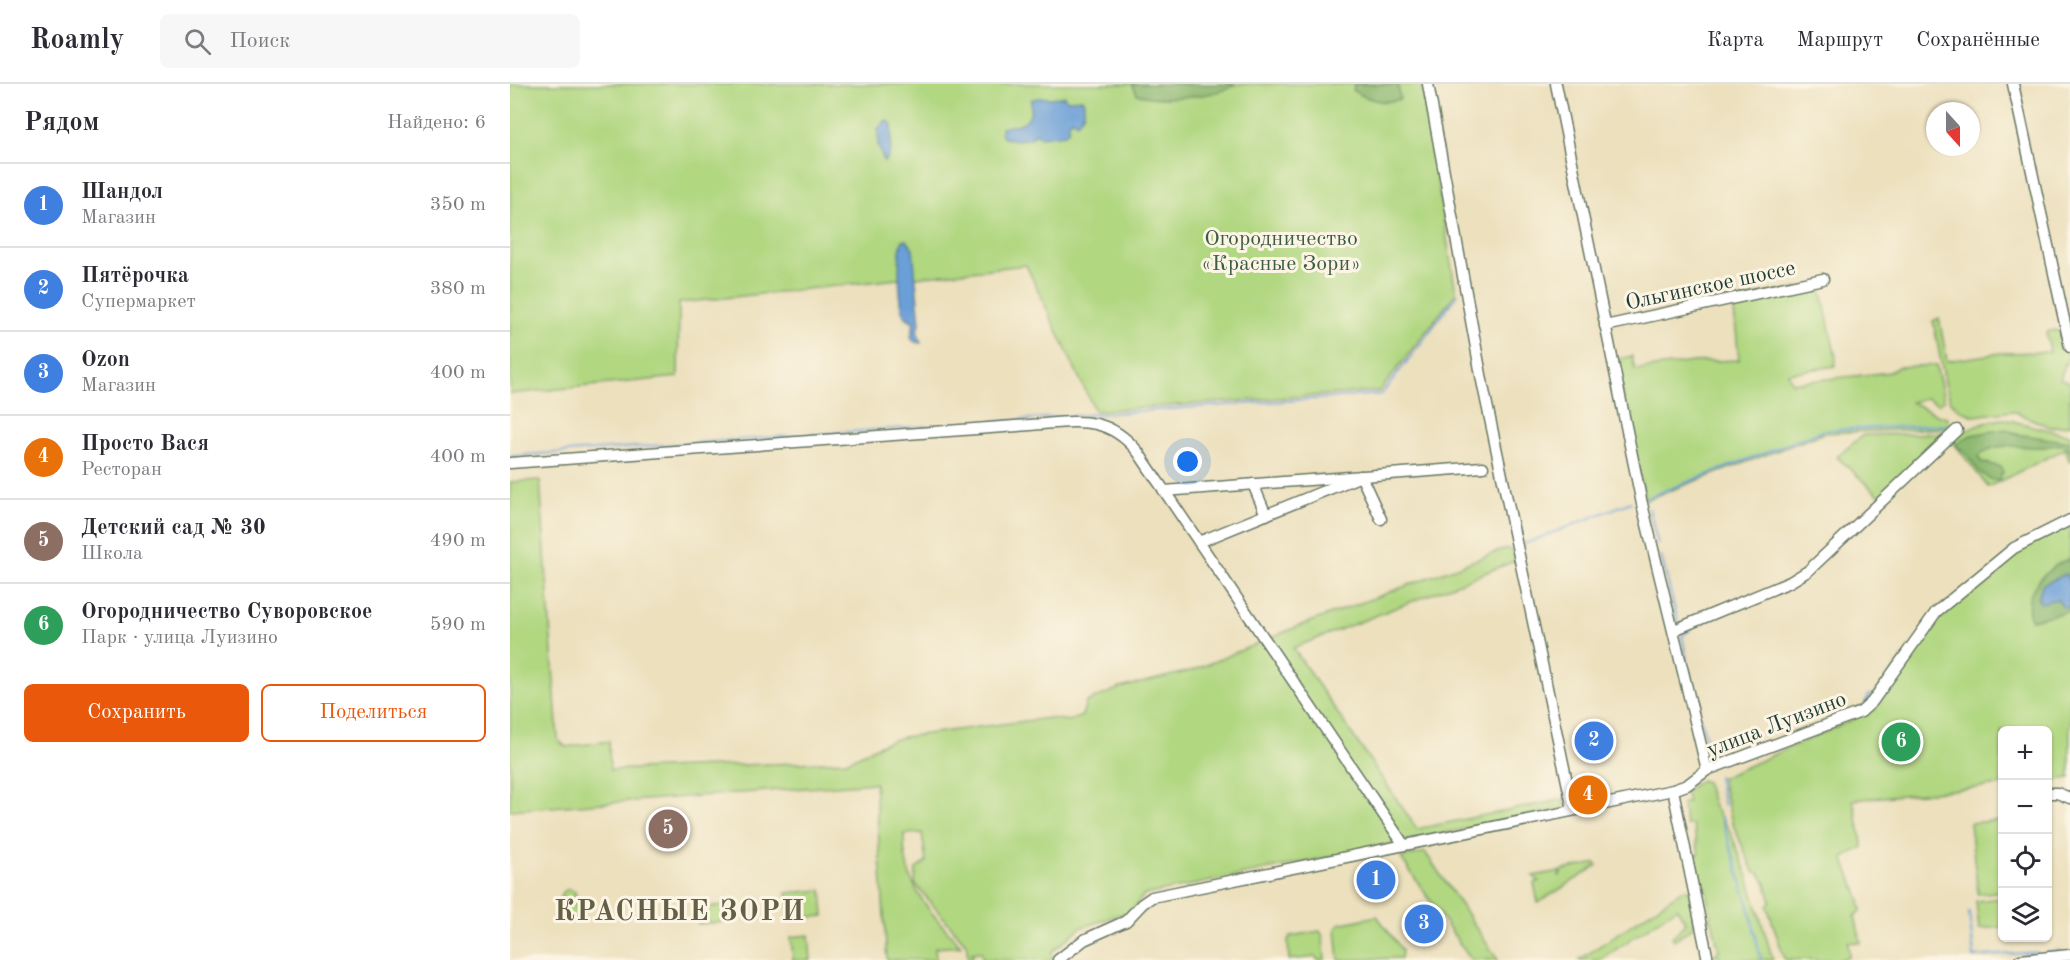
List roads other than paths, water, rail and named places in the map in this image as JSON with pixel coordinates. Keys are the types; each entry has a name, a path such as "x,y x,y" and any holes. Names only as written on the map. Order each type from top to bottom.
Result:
{"street":[{"path":"1428,84 1482,386 1573,810"},
{"path":"1556,84 1642,504 1707,770"},
{"path":"2013,84 2070,347"},
{"name":"Ольгинское шоссе","path":"1605,326 1823,279"},
{"path":"510,463 1082,422 1102,424 1125,436 1404,845"},
{"path":"1674,630 1790,582 1808,571 1957,430"},
{"path":"1164,491 1483,467"},
{"path":"1199,542 1361,476"},
{"path":"1361,476 1381,519"},
{"path":"1253,484 1266,515"},
{"name":"улица Луизино","path":"1058,960 1084,940 1126,921 1146,900 1152,897 1673,790 1687,785 1707,770 1860,712 1872,702 1936,612 2014,548 2070,520"},
{"path":"1673,790 1708,960"},
{"path":"2052,793 2070,798"},
{"path":"2020,960 2070,955"}],"water":[{"path":"1064,96 1067,100 1082,99 1084,102 1084,113 1077,123 1073,119 1069,122 1069,129 1065,134 1041,137 1035,133 1032,138 1018,140 1004,138 1001,134 1001,128 1019,124 1027,119 1030,114 1031,100"},
{"path":"886,120 892,124 889,155 884,162 878,145 878,129"},
{"path":"903,240 907,240 913,249 920,324 917,331 921,343 911,338 914,322 906,317 901,302 899,266"},
{"path":"2066,574 2070,584 2069,608 2063,607 2057,599 2041,603 2038,600 2042,585"}],"waterway":[{"path":"510,456 1382,394 1458,294"},
{"path":"1646,498 1825,430 1945,425"},
{"path":"1524,544 1631,502"},
{"path":"1649,509 1658,544"},
{"path":"1661,556 1678,623"},
{"path":"1687,662 1682,636 1691,629"},
{"path":"1689,669 1699,711"},
{"path":"1865,702 1870,694"},
{"path":"1700,717 1712,760 1742,750"},
{"path":"1756,745 1769,741"},
{"path":"1718,776 1724,806"},
{"path":"1721,817 1748,903 1761,960"},
{"path":"1969,912 1974,957 2037,952"},
{"path":"2045,952 2061,951"}],"place":[{"name":"Пятёрочка","path":"1594,741"},
{"name":"Огородничество Суворовское","path":"1901,742"},
{"name":"Просто Вася","path":"1588,795"},
{"name":"Детский сад № 30","path":"668,829"},
{"name":"Шандол","path":"1376,880"},
{"name":"Ozon","path":"1424,924"}],"district":[{"name":"КРАСНЫЕ ЗОРИ","path":"680,910"}],"park label":[{"name":"Огородничество «Красные Зори»","path":"1281,250"}]}
